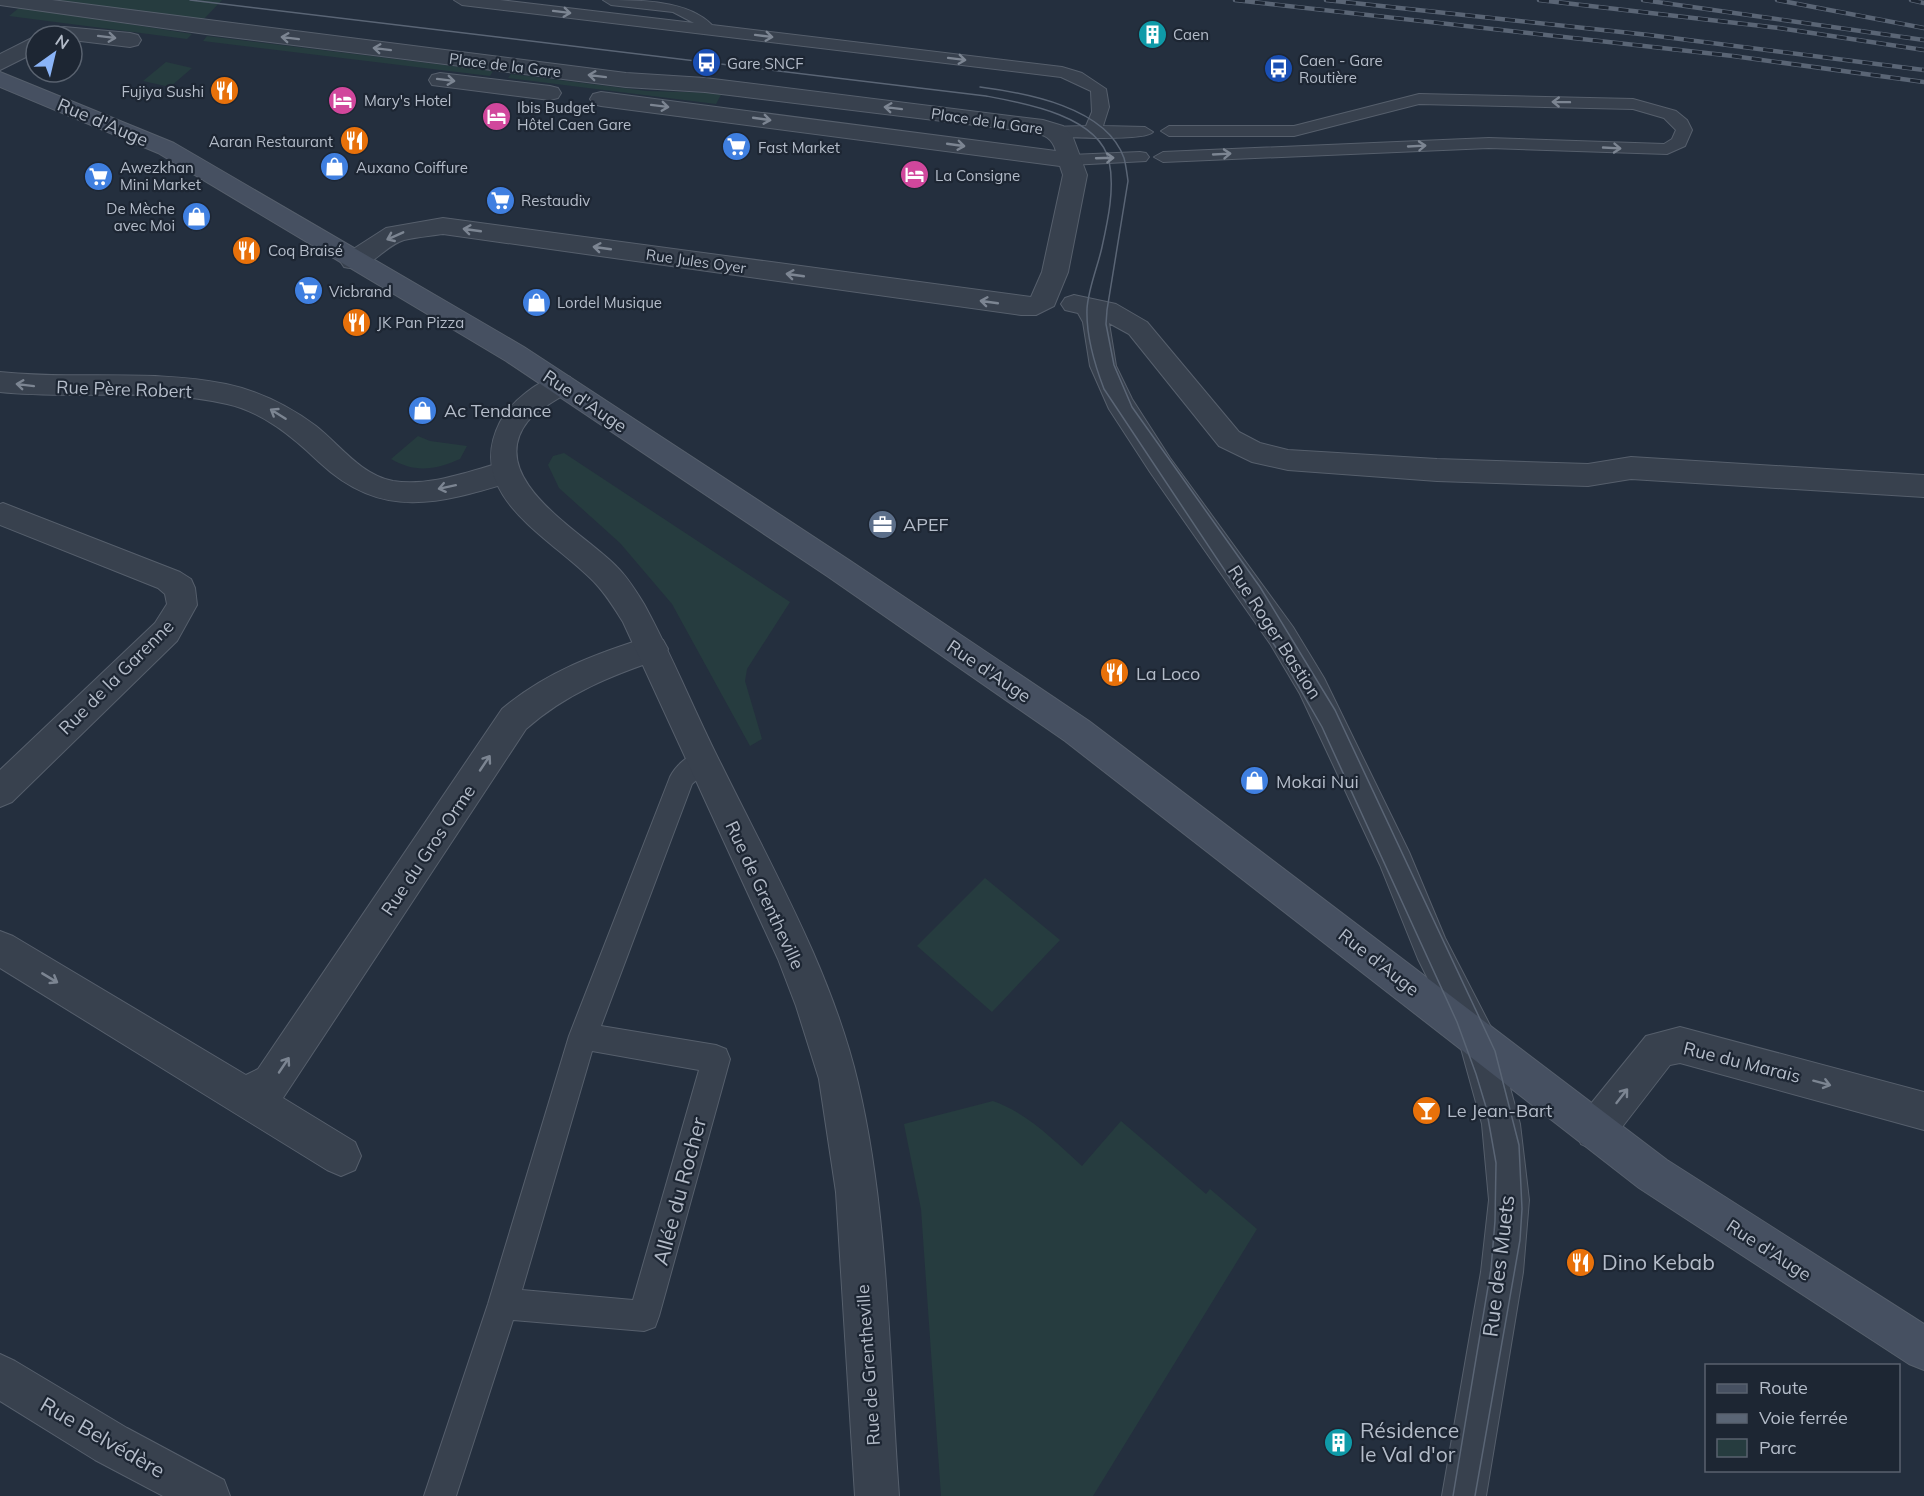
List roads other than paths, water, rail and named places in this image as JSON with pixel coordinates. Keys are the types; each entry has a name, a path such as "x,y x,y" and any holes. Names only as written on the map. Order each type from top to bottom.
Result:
{"main road":[{"name":"Rue d'Auge","path":"0,79 166,148 353,261 515,354 847,574 1077,731 1673,1189 1924,1349"}],"street":[{"name":"Place de la Gare","path":"8,0 206,28 626,80 705,85 1035,125 1055,131 1064,140 1070,160 423,77"},
{"path":"84,35 153,43"},
{"path":"0,63 24,50"},
{"path":"1070,160 1075,175 1074,190 1045,300 1107,310 1138,328 1229,439 1252,452 1288,460 1437,470 1588,475 1630,468 1924,486"},
{"name":"Rue Jules Oyer","path":"353,261 395,234 443,226 1021,306 1036,306 1045,300"},
{"name":"Rue Roger Bastion","path":"1087,306 1096,322 1103,366 1119,402 1154,456 1282,636 1313,687 1397,863 1431,947 1477,1037"},
{"name":"Rue Père Robert","path":"0,382 62,387 173,387 250,400 278,412 316,442 352,476 380,489 411,492 504,474"},
{"path":"504,474 503,445 513,420 560,384"},
{"name":"Rue de Grentheville","path":"504,474 513,490 537,515 606,576 632,609 701,761 799,964 832,1055 849,1141 859,1227 877,1496"},
{"name":"Rue de la Garenne","path":"0,792 166,632 182,605 180,588 170,580 3,514"},
{"name":"Rue du Gros Orme","path":"243,1095 260,1092 273,1082 514,719 535,699 556,685 651,649"},
{"path":"0,948 341,1156"},
{"name":"Rue des Muets","path":"1464,1496 1502,1272 1509,1200 1501,1124 1477,1037"},
{"name":"Rue du Marais","path":"1595,1130 1659,1049 1680,1045 1924,1111"},
{"name":"Rue Belvédère","path":"0,1376 111,1444 208,1496"}],"lane":[{"path":"462,0 1062,72 1076,76 1098,89 1102,102 1101,111 1097,124 1089,133"},
{"path":"611,0 686,11 702,19 705,29"},
{"path":"1163,157 1478,144 1667,149 1679,142 1684,130 1677,118 1664,111 1634,104 1419,99 1294,131 1169,131"},
{"path":"1055,131 1145,132"},
{"path":"1070,160 1140,157"},
{"path":"440,1496 503,1304 583,1036 682,777 701,761"},
{"name":"Allée du Rocher","path":"503,1304 645,1316 716,1059 583,1036"}],"tram line":[{"path":"190,0 986,96 1058,114 1091,133 1102,146 1111,171 1111,193 1104,237 1089,294 1087,319 1091,349 1104,389 1277,649 1322,727 1457,1022 1486,1107 1496,1163 1491,1269 1453,1496"},
{"path":"980,87 1019,93 1062,106 1083,115 1100,126 1115,141 1124,158 1128,181 1107,310 1106,324 1114,365 1132,407 1260,587 1335,710 1495,1051 1519,1145 1522,1209 1520,1240 1475,1496"}],"railway":[{"path":"1235,0 1733,56 1924,82"},
{"path":"1326,0 1649,35 1924,70"},
{"path":"1539,0 1779,28 1924,50"},
{"path":"1643,0 1924,40"},
{"path":"1777,0 1924,28"},
{"path":"1911,0 1924,3"}],"place":[{"name":"Caen","path":"1152,34"},
{"name":"Gare SNCF","path":"706,63"},
{"name":"Caen - Gare Routière","path":"1278,69"},
{"name":"Fujiya Sushi","path":"225,91"},
{"name":"Mary's Hotel","path":"343,100"},
{"name":"Ibis Budget Hôtel Caen Gare","path":"496,116"},
{"name":"Aaran Restaurant","path":"354,141"},
{"name":"Fast Market","path":"737,147"},
{"name":"Auxano Coiffure","path":"335,167"},
{"name":"La Consigne","path":"914,175"},
{"name":"Awezkhan Mini Market","path":"99,176"},
{"name":"Restaudiv","path":"500,200"},
{"name":"De Mèche avec Moi","path":"196,217"},
{"name":"Coq Braisé","path":"247,250"},
{"name":"Vicbrand","path":"308,291"},
{"name":"Lordel Musique","path":"536,302"},
{"name":"JK Pan Pizza","path":"356,322"},
{"name":"Ac Tendance","path":"423,410"},
{"name":"APEF","path":"882,524"},
{"name":"La Loco","path":"1115,673"},
{"name":"Mokai Nui","path":"1255,781"},
{"name":"Le Jean-Bart","path":"1426,1110"},
{"name":"Dino Kebab","path":"1581,1262"},
{"name":"Résidence le Val d'or","path":"1339,1442"}]}
